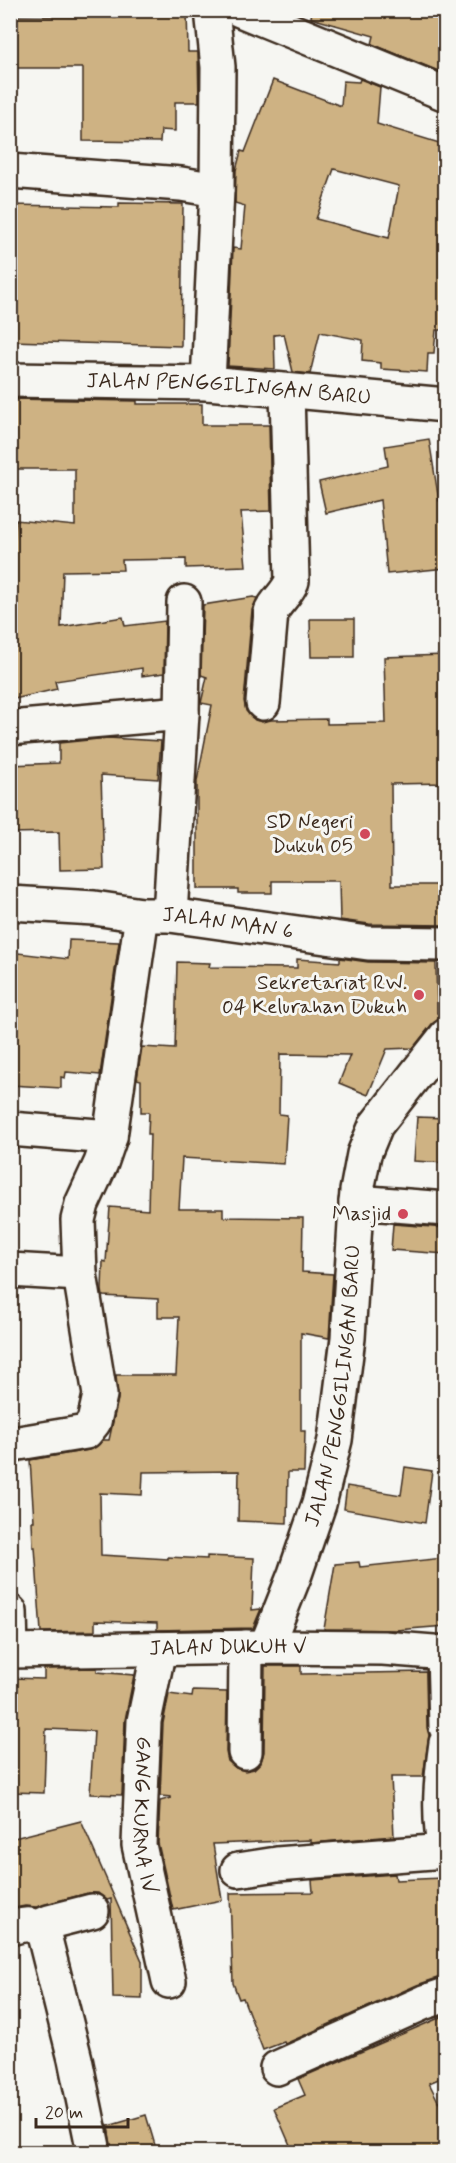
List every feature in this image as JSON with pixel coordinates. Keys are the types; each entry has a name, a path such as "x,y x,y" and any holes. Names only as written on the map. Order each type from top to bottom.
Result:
{"street":[{"path":"208,383 217,190 218,67 212,10"},
{"path":"240,10 446,94"},
{"path":"10,171 181,184 217,190"},
{"name":"JALAN PENGGILINGAN BARU","path":"10,380 208,383 446,405"},
{"path":"263,703 271,612 276,601 287,594 292,581 287,392"},
{"path":"10,1447 14,1444 87,1432 94,1422 100,1395 80,1274 78,1220 81,1204 101,1163 110,1137 156,915 182,712 184,602"},
{"path":"10,728 182,712"},
{"name":"JALAN MAN 6","path":"10,903 94,908 368,943 446,944"},
{"name":"JALAN PENGGILINGAN BARU","path":"256,1647 296,1574 319,1504 335,1440 348,1338 356,1202 364,1154 376,1125 446,1036"},
{"path":"10,1129 110,1137"},
{"path":"356,1202 446,1209"},
{"path":"10,1270 80,1274"},
{"path":"10,1612 11,1651"},
{"path":"245,1752 256,1647"},
{"name":"JALAN DUKUH V","path":"11,1651 256,1647 383,1648 445,1653"},
{"name":"GANG KURMA IV","path":"159,1649 144,1721 140,1845 169,1981"},
{"path":"445,1653 446,1727"},
{"path":"238,1870 277,1864 445,1852 441,1830 441,1778 446,1743"},
{"path":"24,1928 92,1911"},
{"path":"24,1928 44,1935 75,2059 94,2152"},
{"path":"277,2068 425,2002 446,1995"}],"building":[{"path":"121,10 187,10 188,52 198,52 199,102 175,102 175,131 161,130 160,142 83,141 83,68 10,68 10,16 121,17"},
{"path":"312,10 446,10 446,74 372,44 374,36 311,18"},
{"path":"360,79 380,87 377,124 446,145 446,330 436,330 434,353 428,353 427,372 381,369 381,363 362,361 363,340 320,332 310,374 293,372 284,334 274,335 275,369 228,366 233,248 241,249 245,206 235,203 236,170 241,151 245,152 273,80 341,106 343,81 359,82","holes":["334,169 399,186 389,238 316,219"]},
{"path":"119,203 183,204 181,346 10,341 10,205 119,207"},
{"path":"10,399 202,404 202,425 269,425 271,511 241,512 246,566 186,568 186,559 122,560 123,570 63,571 61,627 123,617 125,626 165,621 164,673 142,676 142,668 55,681 57,689 10,700 10,593 16,520 75,526 75,469 10,469"},
{"path":"429,439 439,501 446,500 446,568 387,574 380,500 326,513 319,482 388,466 385,446"},
{"path":"257,598 252,610 244,701 246,711 255,720 262,722 327,719 327,724 386,723 384,657 446,655 446,783 391,784 392,885 446,885 446,925 369,924 340,920 339,881 272,881 272,893 238,893 238,889 197,889 197,781 212,705 201,703 207,677 201,675 203,605"},
{"path":"310,619 354,619 354,657 311,657"},
{"path":"108,738 161,741 158,779 101,775 104,869 60,870 59,832 10,833 10,765 59,763 59,743"},
{"path":"69,940 119,942 100,1075 66,1072 65,1078 61,1077 61,1088 10,1085 10,952 68,959"},
{"path":"340,958 368,962 436,963 437,1013 446,1013 446,1018 439,1019 432,1024 413,1048 387,1049 368,1095 339,1083 350,1055 280,1054 279,1114 287,1115 284,1164 182,1158 179,1209 223,1209 223,1217 303,1218 302,1272 333,1274 329,1338 301,1333 301,1431 305,1431 304,1472 288,1472 287,1523 238,1521 239,1471 143,1472 142,1495 100,1493 101,1555 168,1559 168,1557 207,1559 207,1556 254,1558 252,1610 261,1609 253,1628 157,1630 157,1623 95,1621 95,1631 41,1632 35,1547 33,1547 32,1521 34,1521 30,1460 89,1450 103,1440 109,1440 118,1399 116,1375 176,1375 179,1317 158,1317 158,1299 103,1296 102,1290 110,1207 148,1210 149,1112 141,1112 141,1080 137,1079 142,1047 175,1049 177,962 210,963 209,967 297,968 297,959 340,962"},
{"path":"417,1117 446,1118 446,1163 414,1161"},
{"path":"393,1224 446,1228 446,1254 391,1250"},
{"path":"405,1467 432,1471 425,1523 344,1509 347,1486 401,1495"},
{"path":"443,1558 446,1626 396,1630 324,1629 335,1564 359,1562 360,1567"},
{"path":"265,1666 301,1666 301,1674 426,1672 429,1735 423,1777 391,1777 394,1836 311,1843 311,1840 213,1844 222,1900 173,1910 158,1843 160,1801 171,1798 160,1796 163,1723 169,1694 192,1697 193,1691 227,1692 226,1752 228,1761 236,1768 245,1771 254,1769 261,1762 264,1752"},
{"path":"97,1668 97,1672 134,1675 125,1720 122,1795 90,1794 94,1731 46,1729 44,1793 10,1792 10,1678 44,1679 44,1669"},
{"path":"81,1821 142,1961 142,1999 113,1998 111,1899 107,1900 98,1893 88,1893 36,1907 25,1906 10,1909 10,1839"},
{"path":"395,1874 396,1880 442,1878 446,1975 417,1985 285,2044 284,2042 263,2050 243,1998 239,1999 233,1983 230,1893 313,1892 312,1880"},
{"path":"446,2015 446,2076 429,2083 446,2117 446,2152 293,2152 274,2108 305,2095 298,2079"},
{"path":"146,2115 157,2152 112,2152 108,2126"}],"place":[{"name":"SD Negeri Dukuh 05","path":"365,834"},
{"name":"Sekretariat RW. 04 Kelurahan Dukuh","path":"419,995"},
{"name":"Masjid","path":"403,1214"}]}
